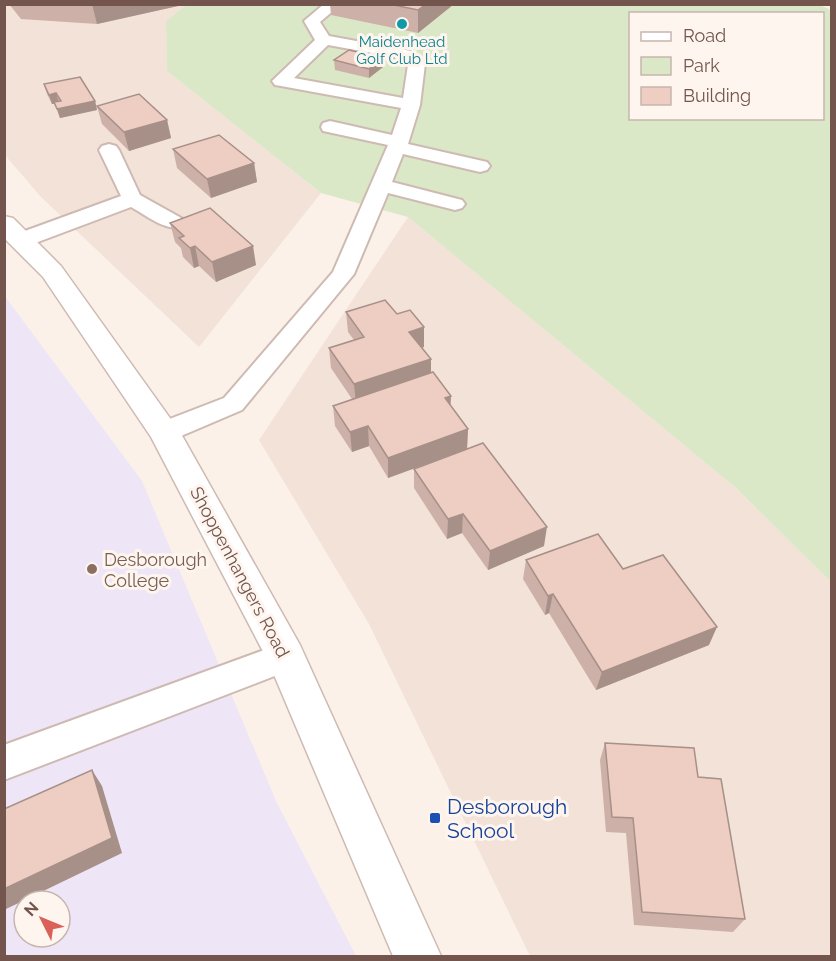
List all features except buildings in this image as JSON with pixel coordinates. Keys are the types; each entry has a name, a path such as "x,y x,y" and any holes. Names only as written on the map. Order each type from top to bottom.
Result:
{"street":[{"name":"Shoppenhangers Road","path":"13,231 52,272 164,432 286,657 417,957"}],"lane":[{"path":"164,432 233,404 343,274 398,144 411,105 417,64 405,54 324,40 312,21 334,4"},
{"path":"324,40 281,81 411,105"},
{"path":"330,127 480,166"},
{"path":"109,150 132,199 176,223"},
{"path":"381,185 455,204"},
{"path":"13,231 132,199"},
{"path":"4,763 286,657"}],"shaded area":[{"path":"4,5 188,5 166,21 167,71 321,193 199,347 41,197 5,155"},
{"path":"408,217 736,488 831,582 831,956 530,956 369,624 259,440"},
{"name":"Desborough College","path":"4,295 142,481 276,801 356,956 5,956"}],"green space":[{"path":"188,4 817,4 831,10 831,582 736,488 408,217 321,193 167,71 166,21"}],"place":[{"name":"Maidenhead Golf Club Ltd","path":"402,24"},
{"name":"Desborough College","path":"92,569"},
{"name":"Desborough School","path":"435,818"}]}
